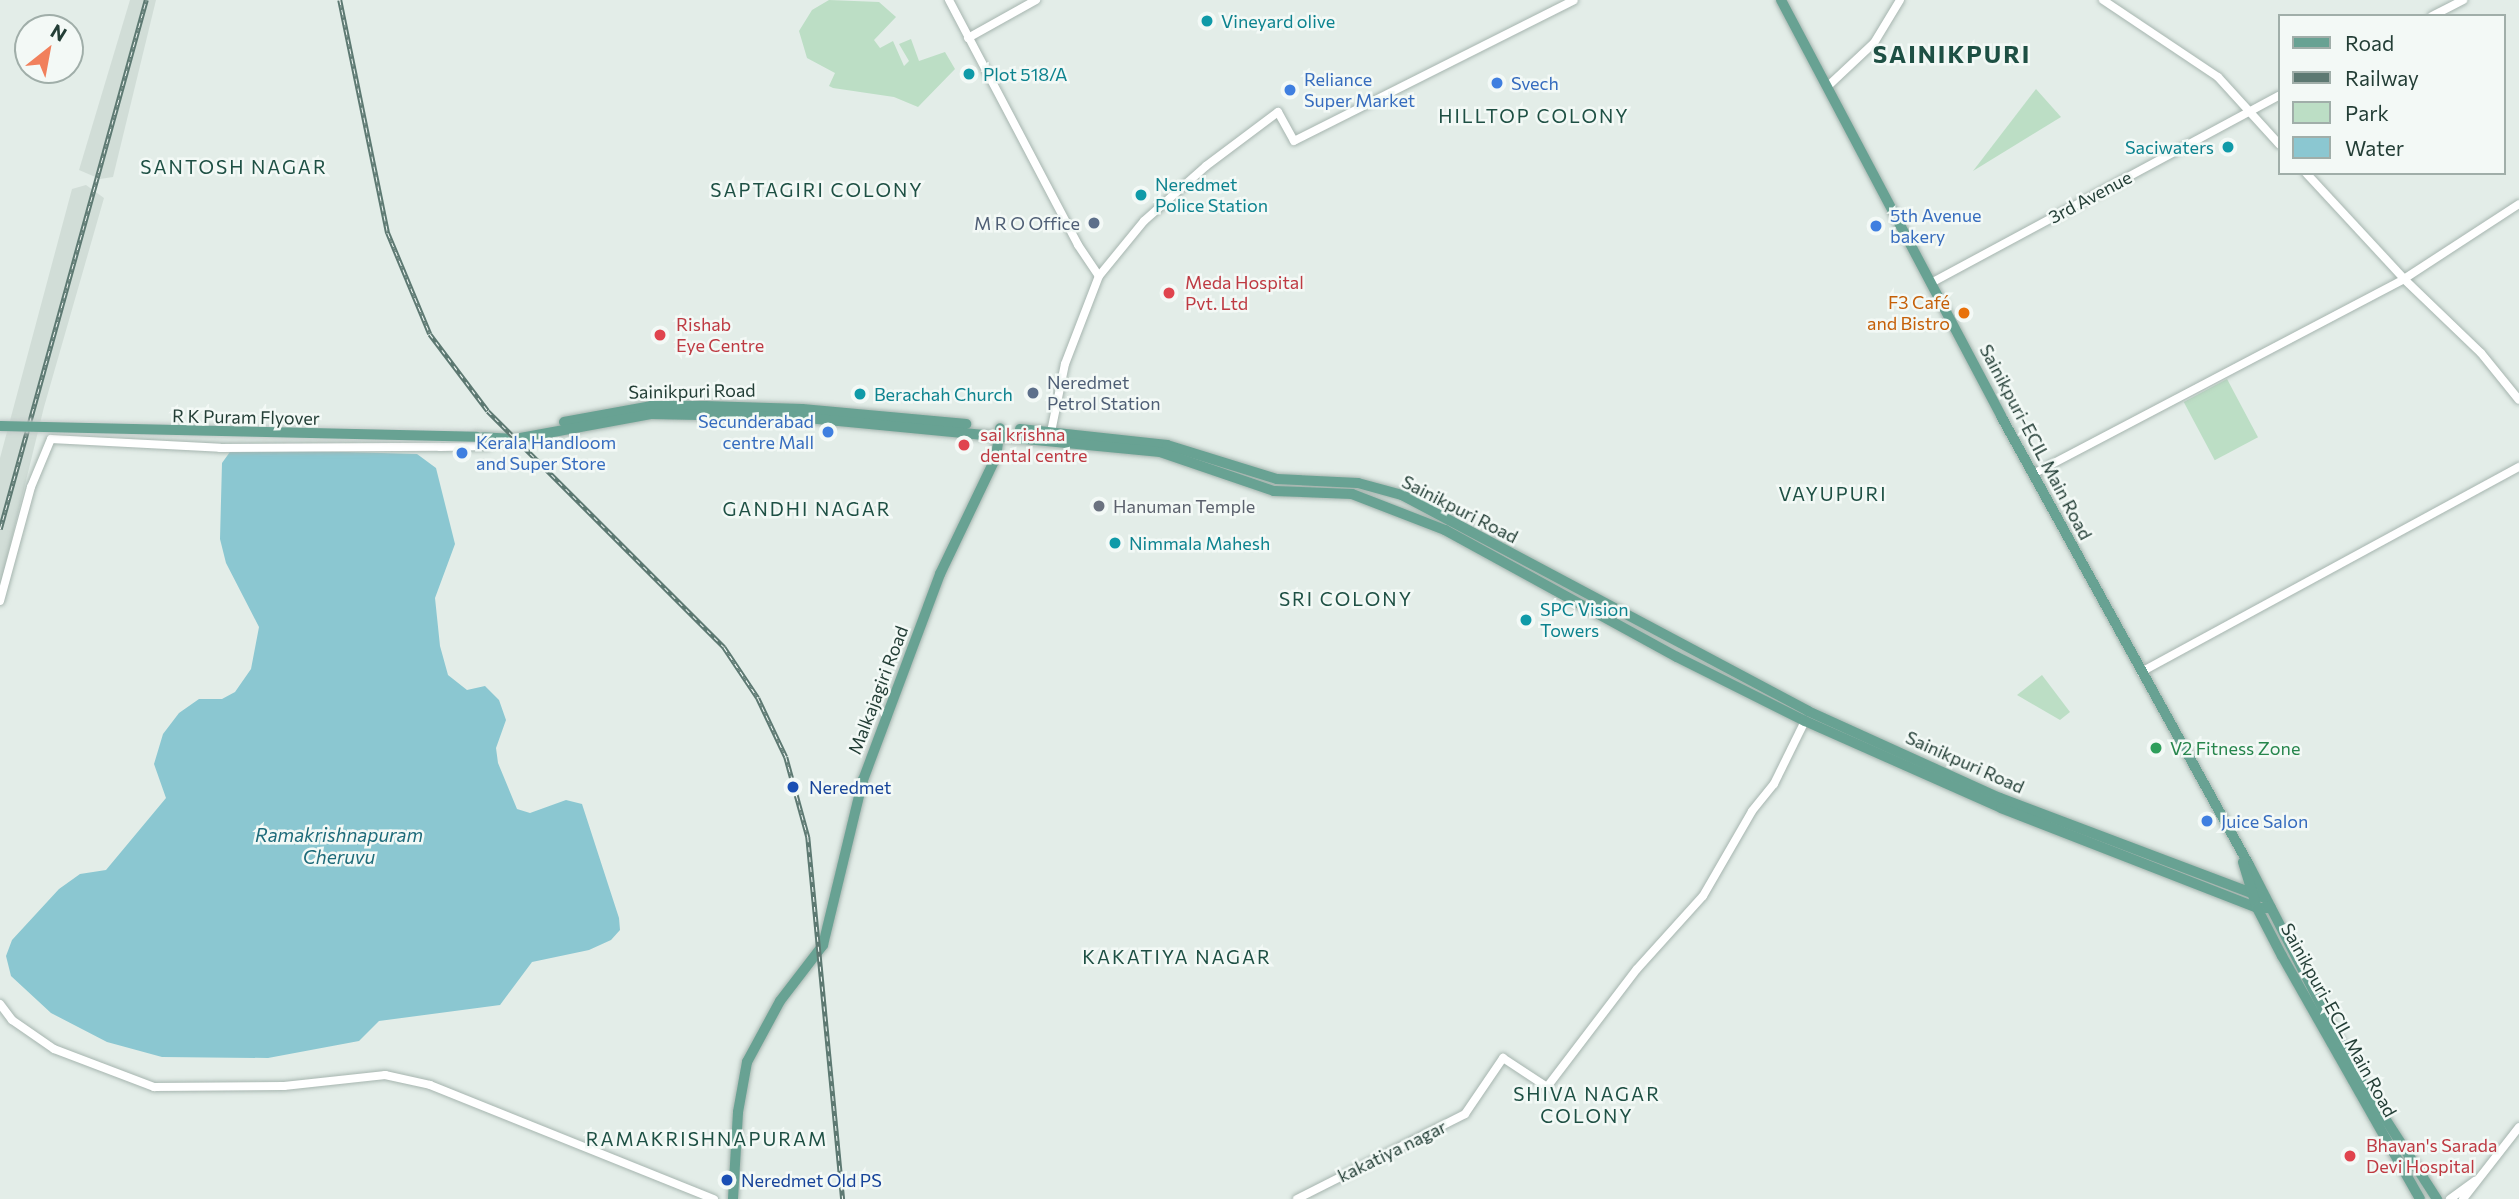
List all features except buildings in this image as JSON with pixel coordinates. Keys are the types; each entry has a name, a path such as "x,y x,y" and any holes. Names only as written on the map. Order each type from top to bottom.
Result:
{"main road":[{"name":"Sainikpuri-ECIL Main Road","path":"1782,0 2032,474 2244,864 2268,903 2357,1075 2437,1199"},
{"name":"Sainikpuri Road","path":"491,437 509,437 587,416 651,406 802,409 996,430 1160,452 1274,491 1358,483 1402,495 1808,711 2000,798 2251,893 2268,903"},
{"name":"R K Puram Flyover","path":"0,426 491,437"},
{"name":"Sainikpuri Road","path":"996,430 1051,432 1167,445 1207,454 1249,473 1318,486 1375,501 1445,530 1717,678 1805,721 2001,808 2257,908"},
{"name":"Malkajagiri Road","path":"733,1199 738,1112 747,1062 780,1002 823,945 863,780 940,574 988,472 996,430"},
{"path":"1717,678 1723,667"},
{"name":"Sainikpuri-ECIL Main Road","path":"2244,864 2257,908 2420,1199"},
{"path":"2233,886 2241,882 2244,864"},
{"path":"2257,908 2268,903"}],"street":[{"path":"949,0 1078,245 1099,276"},
{"path":"968,38 1036,0"},
{"path":"1051,432 1065,364 1099,276 1144,221 1278,113 1294,141 1574,0"},
{"path":"1828,86 1874,43 1900,0"},
{"path":"2103,0 2218,77 2278,143"},
{"path":"2436,14 2463,0"},
{"name":"3rd Avenue","path":"1931,283 2278,97"},
{"path":"2308,175 2403,279 2481,353 2519,400"},
{"path":"2032,474 2403,279 2519,204"},
{"path":"0,601 31,487 51,439 220,448 488,446 491,437"},
{"path":"2141,672 2519,467"},
{"name":"kakatiya nagar","path":"1297,1199 1465,1114 1503,1059 1547,1087 1636,969 1703,896 1752,811 1774,784 1805,721"},
{"path":"0,1004 22,1028 54,1049 154,1087 284,1086 385,1075 430,1086 714,1199"},
{"path":"2463,1199 2519,1127"},
{"path":"2450,1199 2475,1181"}],"shaded area":[{"path":"130,0 156,0 113,177 100,179 79,170"},
{"path":"86,185 104,198 44,407 0,587 0,458 72,189"}],"green space":[{"path":"829,0 879,2 896,17 874,40 880,48 893,41 904,66 909,61 899,44 911,39 919,61 945,52 955,69 918,107 894,97 829,86 835,73 807,58 799,31 812,10"},
{"path":"2036,89 2061,117 1973,171"},
{"path":"2227,379 2258,437 2215,460 2184,402"},
{"path":"2042,675 2070,712 2060,720 2017,695"}],"water":[{"name":"Ramakrishnapuram Cheruvu","path":"232,449 417,454 436,468 455,544 435,598 440,646 448,675 467,690 485,686 499,700 506,720 496,748 498,763 517,809 530,813 566,800 582,804 619,918 620,930 611,940 589,950 532,962 500,1005 379,1021 359,1041 268,1058 162,1057 107,1042 51,1013 11,976 6,956 12,940 59,889 80,874 106,870 166,798 154,764 163,734 179,713 199,699 222,699 235,692 251,669 259,627 226,563 220,539 222,463"}],"railway":[{"path":"0,529 146,0"},
{"path":"340,0 388,233 430,334 488,411 724,647 758,698 786,757 808,837 843,1199"}],"place":[{"name":"Vineyard olive","path":"1207,21"},
{"name":"Plot 518/A","path":"969,74"},
{"name":"Svech","path":"1497,83"},
{"name":"Reliance Super Market","path":"1290,90"},
{"name":"Saciwaters","path":"2228,147"},
{"name":"Neredmet Police Station","path":"1141,195"},
{"name":"M R O Office","path":"1094,223"},
{"name":"5th Avenue bakery","path":"1876,226"},
{"name":"Meda Hospital Pvt. Ltd","path":"1169,293"},
{"name":"F3 Café and Bistro","path":"1964,313"},
{"name":"Rishab Eye Centre","path":"660,335"},
{"name":"Neredmet Petrol Station","path":"1033,393"},
{"name":"Berachah Church","path":"860,394"},
{"name":"Secunderabad centre Mall","path":"828,432"},
{"name":"sai krishna dental centre","path":"964,445"},
{"name":"Kerala Handloom and Super Store","path":"462,453"},
{"name":"Hanuman Temple","path":"1099,506"},
{"name":"Nimmala Mahesh","path":"1115,543"},
{"name":"SPC Vision Towers","path":"1526,620"},
{"name":"V2 Fitness Zone","path":"2156,748"},
{"name":"Neredmet","path":"793,787"},
{"name":"Juice Salon","path":"2207,821"},
{"name":"Bhavan's Sarada Devi Hospital","path":"2350,1156"},
{"name":"Neredmet Old PS","path":"727,1180"}],"district":[{"name":"SAINIKPURI","path":"1952,54"},
{"name":"HILLTOP COLONY","path":"1534,116"},
{"name":"SANTOSH NAGAR","path":"234,167"},
{"name":"SAPTAGIRI COLONY","path":"817,190"},
{"name":"VAYUPURI","path":"1833,494"},
{"name":"GANDHI NAGAR","path":"807,509"},
{"name":"SRI COLONY","path":"1346,599"},
{"name":"KAKATIYA NAGAR","path":"1177,957"},
{"name":"SHIVA NAGAR COLONY","path":"1587,1105"},
{"name":"RAMAKRISHNAPURAM","path":"707,1139"}]}
